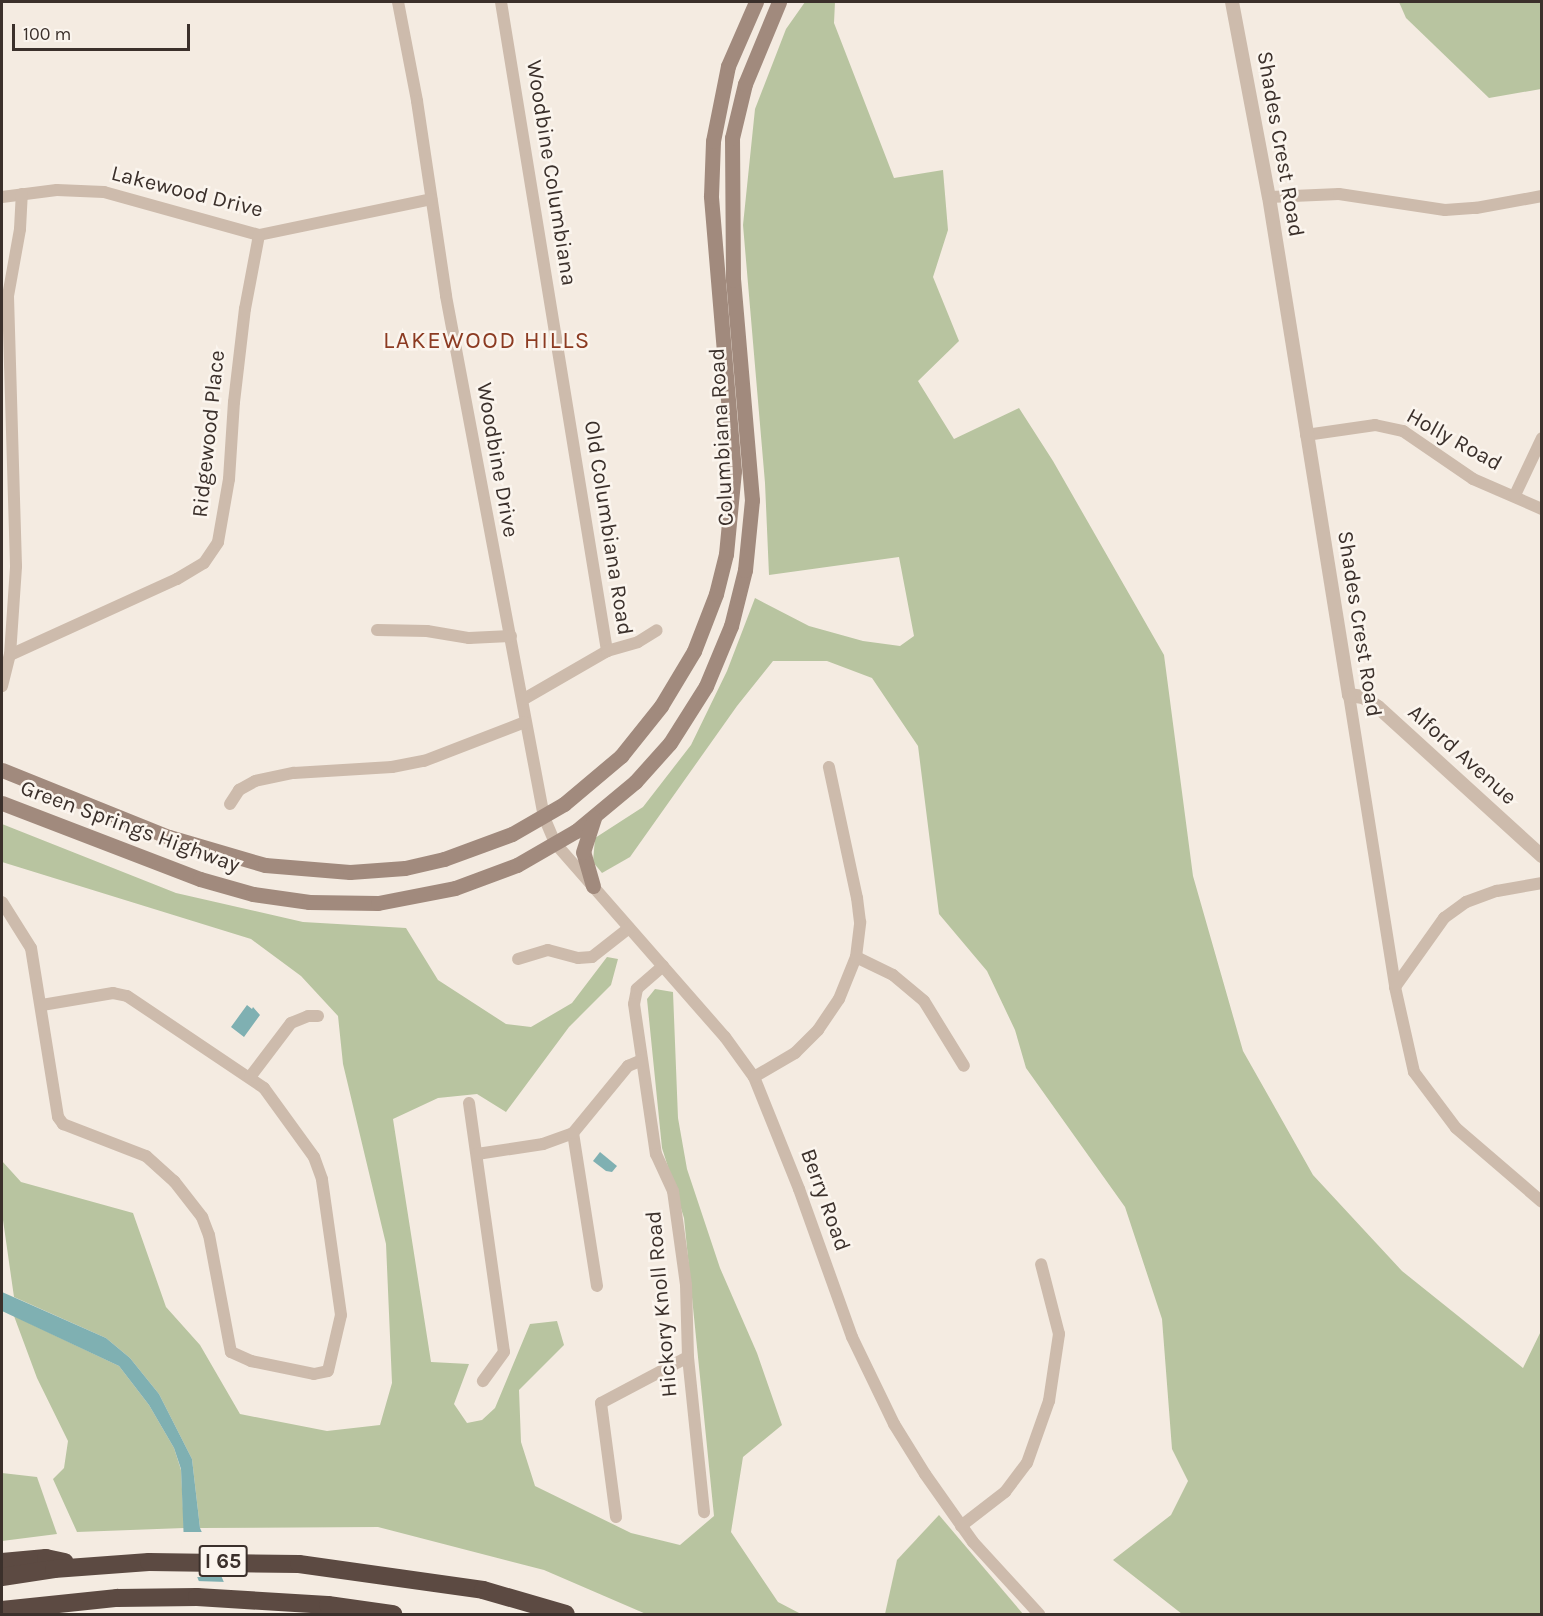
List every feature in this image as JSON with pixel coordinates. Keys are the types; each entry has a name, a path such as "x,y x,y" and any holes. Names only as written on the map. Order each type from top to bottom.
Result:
{"highway":[{"name":"I 65","path":"2,1577 50,1563 83,1566 230,1561 299,1564 483,1590 566,1614"},
{"path":"2,1562 50,1563"},
{"name":"I 65","path":"2,1610 117,1598 224,1598 328,1605 387,1614"}],"main road":[{"name":"Columbiana Road","path":"544,817 585,789 621,756 661,706 682,672 708,616 722,576 732,518 734,471 711,196 713,141 728,66 756,2"},
{"name":"Columbiana Road","path":"555,843 594,819 635,782 670,743 696,704 715,667 731,626 745,570 751,525 751,470 733,280 732,138 745,84 778,2"},
{"path":"734,471 751,470"},
{"name":"Green Springs Highway","path":"2,770 169,837 264,865 339,871 405,868 444,859 512,834 544,817"},
{"name":"Green Springs Highway","path":"2,803 200,879 254,894 309,902 378,903 455,888 517,865 555,843"},
{"path":"593,886 583,852 594,819"}],"street":[{"name":"Woodbine Drive","path":"398,2 417,101 431,199 485,513 524,699 525,722 544,817"},
{"name":"Woodbine Columbiana","path":"501,2 559,352"},
{"name":"Shades Crest Road","path":"1232,2 1269,196 1395,987 1414,1072 1456,1128 1542,1202"},
{"name":"Lakewood Drive","path":"2,197 57,190 104,192 259,235 431,199"},
{"path":"2,686 10,656 16,566 8,296 20,229 22,194"},
{"path":"1269,196 1339,194 1445,210 1476,208 1542,196"},
{"name":"Ridgewood Place","path":"10,656 177,579 204,564 218,542 229,479 245,309 259,235"},
{"name":"Old Columbiana Road","path":"524,699 607,651 559,352"},
{"name":"Holly Road","path":"1306,435 1375,425 1403,431 1473,479 1515,495 1542,509"},
{"path":"1515,495 1542,438"},
{"path":"377,630 427,631 469,638 511,636"},
{"path":"607,651 638,642 657,630"},
{"name":"Alford Avenue","path":"1349,695 1363,697 1378,706 1542,856"},
{"path":"230,804 239,790 255,781 294,773 392,768 413,763 525,722"},
{"path":"754,1077 795,1053 818,1030 839,999 856,957 860,922 857,897 829,767"},
{"name":"Berry Road","path":"544,817 555,843 725,1037 754,1077 866,1367 909,1450 961,1526 994,1566 1039,1614"},
{"path":"1395,987 1444,918 1459,908 1497,891 1542,883"},
{"path":"2,902 31,948 42,1005 58,1117 63,1124 147,1156 174,1181 202,1217 209,1235 231,1352 250,1360 314,1374 328,1371 341,1315 322,1179 314,1157 264,1088 128,996 113,993 42,1005"},
{"path":"519,959 548,950 578,958 592,957 629,927"},
{"path":"856,957 892,975 924,1001 964,1066"},
{"name":"Hickory Knoll Road","path":"663,966 642,984 634,997 656,1154 672,1191 686,1285 688,1358 704,1512"},
{"path":"250,1077 291,1023 308,1016 318,1016"},
{"path":"477,1154 543,1144 573,1133 628,1066 642,1060"},
{"path":"470,1103 504,1352 483,1381"},
{"path":"573,1133 597,1287"},
{"path":"961,1526 1005,1492 1027,1463 1049,1401 1059,1334 1041,1264"},
{"path":"616,1517 601,1402 688,1358"}],"green space":[{"path":"805,2 835,2 834,23 894,178 943,170 948,230 933,277 959,341 918,381 954,439 1019,408 1053,461 1164,655 1193,876 1243,1051 1313,1175 1402,1271 1523,1368 1541,1331 1541,1614 1182,1614 1113,1560 1171,1515 1188,1481 1172,1449 1162,1319 1125,1207 1026,1068 1015,1030 987,971 939,914 918,746 872,678 827,661 773,661 737,706 630,857 602,873 593,862 595,838 643,807 691,745 727,671 755,598 809,626 863,641 900,646 914,636 899,557 769,575 765,483 743,225 755,109 786,29"},
{"path":"1399,2 1541,2 1541,89 1489,98 1406,18"},
{"path":"2,824 176,893 303,922 406,928 438,980 506,1024 531,1027 572,1003 607,957 618,959 611,985 569,1027 506,1112 477,1094 438,1098 393,1119 431,1362 469,1364 454,1404 467,1423 482,1420 495,1408 530,1324 557,1321 564,1345 519,1390 521,1442 535,1486 631,1533 680,1545 714,1516 684,1218 662,1148 647,999 655,989 673,992 678,1118 687,1169 720,1268 757,1353 782,1425 743,1457 731,1532 778,1602 801,1614 646,1614 544,1570 378,1527 200,1528 192,1459 159,1394 130,1358 106,1338 14,1297 2,1213 2,1161 21,1182 133,1213 166,1307 200,1345 240,1414 327,1431 380,1425 392,1383 386,1244 343,1064 338,1016 301,976 251,939 2,862"},
{"path":"14,1316 119,1366 149,1405 174,1448 181,1470 184,1528 77,1532 53,1479 64,1468 68,1441 37,1378"},
{"path":"2,1473 37,1477 57,1534 2,1541"},
{"path":"939,1515 1023,1614 885,1614 897,1560"}],"water":[{"path":"247,1005 252,1009 253,1007 260,1015 244,1037 231,1027"},
{"path":"600,1152 617,1166 612,1172 606,1171 593,1161"},
{"path":"2,1292 106,1338 130,1358 159,1394 192,1459 200,1528 238,1614 212,1614 184,1544 181,1469 174,1448 149,1405 119,1366 2,1311"}],"pier":[{"path":"181,1532 205,1532 225,1577 194,1577 182,1545"},
{"path":"196,1581 227,1582 241,1614 209,1614"}],"district":[{"name":"LAKEWOOD HILLS","path":"487,341"}]}
